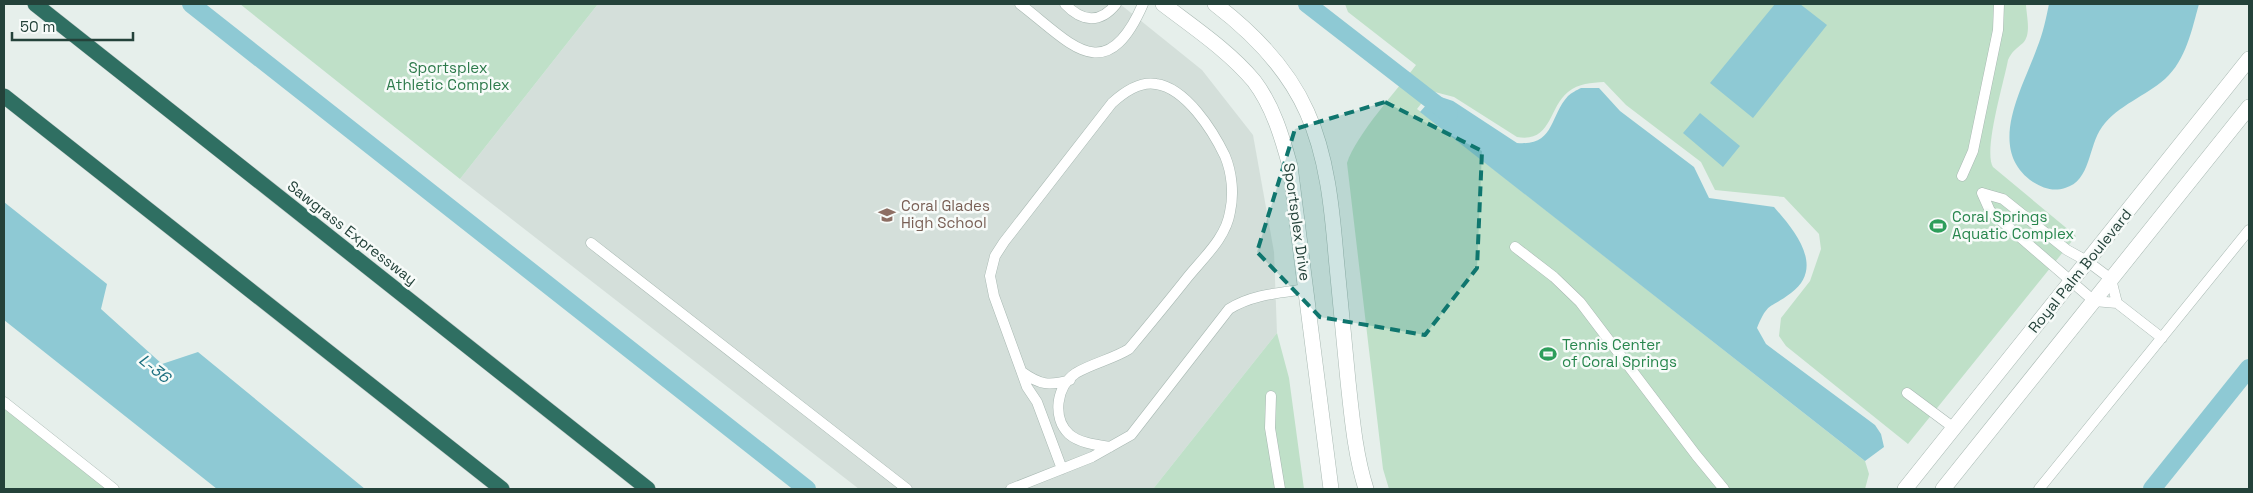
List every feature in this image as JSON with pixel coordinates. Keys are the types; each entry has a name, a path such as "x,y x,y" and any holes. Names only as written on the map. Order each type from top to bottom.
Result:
{"highway":[{"name":"Sawgrass Expressway","path":"35,4 648,489"},
{"path":"4,96 502,489"}],"street":[{"name":"Sportsplex Drive","path":"1163,4 1227,55 1253,81 1270,107 1281,135 1290,166 1331,489"},
{"path":"1215,4 1248,31 1268,51 1291,83 1308,113 1323,162 1332,213 1352,422 1358,459 1366,489"},
{"name":"Royal Palm Boulevard","path":"1908,486 2249,59"},
{"name":"Royal Palm Boulevard","path":"1943,489 2249,106"}],"lane":[{"path":"1020,4 1064,40 1086,52 1100,54 1111,49 1122,37 1143,4"},
{"path":"1065,4 1072,11 1085,18 1095,18 1107,14 1116,4"},
{"path":"1962,176 1973,151 1998,30 1999,4"},
{"path":"1062,469 1037,402 1022,372 994,296 990,276 995,256 1112,103 1123,93 1141,86 1156,84 1174,90 1190,103 1225,157 1232,187 1230,213 1221,236 1129,349 1116,357 1075,374 1063,388 1058,405 1060,421 1070,435 1090,444 1110,447"},
{"path":"2117,303 2111,279 2087,261 2067,250 2003,199 1982,192 1990,211 2071,282 2094,300 2117,303 2162,338"},
{"path":"2039,489 2249,230"},
{"path":"591,242 907,489"},
{"path":"1514,247 1554,277 1580,302 1724,489"},
{"path":"1011,489 1092,457 1131,435 1229,309 1242,301 1260,296 1306,289"},
{"path":"1022,372 1036,382 1055,384 1070,380"},
{"path":"1907,393 1954,428"},
{"path":"1271,396 1270,428 1280,489"},
{"path":"4,402 114,489"}],"highlighted area":[{"path":"1385,102 1482,151 1477,268 1425,335 1320,317 1257,252 1295,129"}],"shaded area":[{"name":"Coral Glades High School","path":"598,4 1120,4 1202,70 1253,135 1274,252 1277,333 1153,489 859,489 460,179"}],"green space":[{"name":"Sportsplex Athletic Complex","path":"240,4 598,4 460,179"},
{"path":"1345,4 2026,4 2027,35 2023,43 2013,52 2008,60 1992,132 1991,159 1993,167 2076,236 1908,444 1786,346 1779,336 1781,318 1810,281 1821,249 1819,234 1784,197 1715,190 1701,162 1626,105 1604,82 1590,83 1572,89 1562,99 1543,130 1537,135 1528,137 1517,137 1454,97 1431,91 1417,109 1865,461 1869,474 1865,489 1389,489 1383,469 1347,163 1368,126 1416,65 1348,12"},
{"path":"1277,333 1289,378 1304,489 1153,489"},
{"path":"4,402 114,489 4,489"}],"water":[{"path":"1775,4 1800,4 1827,25 1753,118 1710,83"},
{"path":"2049,4 2199,4 2191,34 2183,54 2172,71 2165,79 2109,119 2097,135 2088,162 2080,178 2065,188 2056,190 2048,189 2033,182 2019,168 2011,153 2009,136 2017,99 2041,37"},
{"path":"1581,88 1599,88 1620,111 1694,167 1709,198 1774,207 1782,216 1803,249 1806,260 1806,272 1801,283 1791,293 1767,309 1757,328 1766,344 1875,425 1881,434 1884,447 1865,461 1420,112 1435,95 1453,101 1517,143 1529,143 1545,135 1568,96"},
{"path":"1700,113 1740,146 1723,167 1683,133"},
{"name":"L-36","path":"4,202 107,284 101,309 162,364 198,352 365,489 217,489 4,320"}],"waterway":[{"path":"191,4 807,489"},
{"path":"1307,4 1449,114"},
{"path":"2152,489 2249,368"}],"place":[{"name":"Coral Glades High School","path":"887,215"},
{"name":"Coral Springs Aquatic Complex","path":"1938,226"},
{"name":"Tennis Center of Coral Springs","path":"1548,354"}]}
